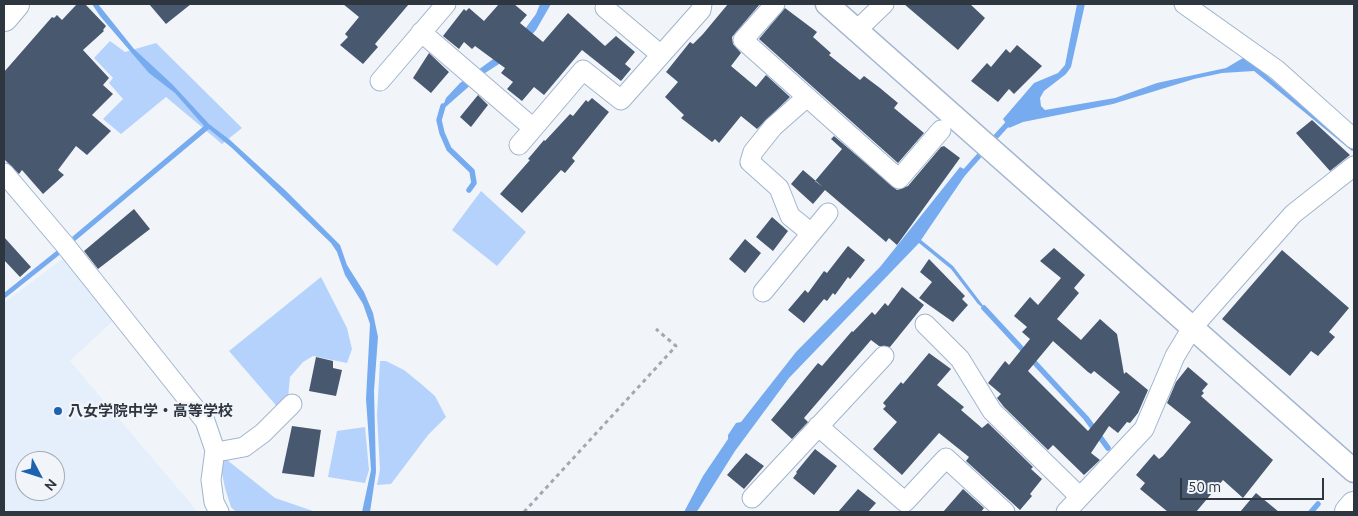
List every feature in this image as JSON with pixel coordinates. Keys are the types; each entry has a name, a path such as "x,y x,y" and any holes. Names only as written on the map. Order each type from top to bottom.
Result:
{"main road":[{"path":"4,17 15,4"},
{"path":"1349,512 1354,506"}],"street":[{"path":"380,81 446,4"},
{"path":"519,145 583,70 621,100 701,10 702,4"},
{"path":"775,4 743,40 899,179 941,130"},
{"path":"827,4 1354,471"},
{"path":"857,30 884,4"},
{"path":"1184,4 1277,70 1354,139"},
{"path":"604,8 661,55"},
{"path":"421,32 533,128"},
{"path":"807,97 773,128 753,152 750,162 779,188 790,216 812,233"},
{"path":"1066,512 1144,429 1175,356 1192,328 1293,214 1354,166"},
{"path":"4,174 65,245 205,421 215,450 211,480 214,502 219,512"},
{"path":"763,292 828,213"},
{"path":"925,324 960,359 992,411 1080,497"},
{"path":"752,498 884,356"},
{"path":"215,450 222,451 244,446 263,433 292,404"},
{"path":"818,426 905,502 946,458 1005,512"}],"path":[{"path":"524,512 676,346 656,329"}],"shaded area":[{"path":"110,41 125,52 156,43 242,128 222,144 166,97 121,134 103,119 123,99 109,83 113,78 94,58"},
{"path":"481,191 526,232 497,266 452,230"},
{"name":"八女学院中学・高等学校","path":"66,256 115,319 70,361 198,512 4,512 4,303"},
{"path":"321,277 347,328 352,349 347,363 313,356 303,362 290,377 288,398 280,410 229,351"},
{"path":"380,361 386,361 404,370 420,383 435,396 446,417 428,435 391,484 377,485 380,470 377,415"},
{"path":"365,427 369,470 365,483 328,477 337,431"},
{"path":"222,456 275,498 316,512 236,512 231,507 225,488 220,463"}],"water":[{"path":"92,4 98,4 134,49 172,84 209,124 230,140 286,191 340,245 347,265 364,292 373,313 378,337 374,391 376,472 370,512 362,512 371,470 366,399 370,324 363,304 345,275 337,252 331,243 232,148 209,129 75,241 72,237 204,126 175,93 149,73"},
{"path":"540,4 551,4 536,30 516,53 482,75 441,111 446,98 460,83 514,44 536,14"},
{"path":"1077,4 1085,4 1071,67 1066,74 1044,91 1040,98 1041,106 1045,110 1115,98 1157,83 1226,68 1243,58 1250,61 1354,150 1352,151 1254,71 1222,73 1194,79 1113,104 1023,122 1009,128 1003,119 1034,83 1058,73 1065,65"},
{"path":"960,167 968,171 921,240 953,266 988,312 978,304 951,269 919,243 789,378 735,451 698,510 696,512 684,512 703,476 728,439 728,435 736,423 741,422 796,352 880,267"},
{"path":"60,248 63,252 4,299 4,293"}],"building":[{"path":"77,4 85,4 106,26 104,31 83,50 109,78 103,85 113,94 92,115 111,131 87,155 76,146 58,170 64,175 43,194 22,170 19,174 4,159 4,72 52,17 54,18 57,15 62,20"},
{"path":"149,4 191,4 166,24"},
{"path":"343,4 409,4 375,44 378,47 363,64 340,45 348,37 345,34 359,17"},
{"path":"499,4 514,4 527,15 520,23 543,42 568,13 605,46 616,36 635,52 625,64 631,69 621,81 582,50 544,95 534,87 522,101 507,89 513,82 501,73 505,68 475,46 472,49 464,42 459,49 443,36 464,9 466,11 469,8 484,21"},
{"path":"728,4 760,4 732,37 733,44 741,53 731,66 756,87 766,75 790,97 757,129 741,116 719,143 715,139 712,142 681,118 684,115 665,97 678,82 666,72 690,42 693,44 703,34"},
{"path":"904,4 970,4 985,18 958,50"},
{"path":"785,8 817,32 813,37 831,53 829,55 860,80 864,76 880,88 898,103 894,108 924,133 898,163 759,39"},
{"path":"1017,45 1042,66 1014,94 1009,89 998,102 971,81 987,63 991,67 1006,49 1010,53"},
{"path":"429,53 449,72 431,93 413,78"},
{"path":"478,95 488,105 471,127 460,117"},
{"path":"592,98 609,112 572,158 575,161 565,173 561,170 522,213 500,194 530,160 528,159 544,140 570,114 573,116 586,100 588,102"},
{"path":"1312,120 1350,155 1330,171 1296,133"},
{"path":"834,136 897,190 908,186 941,147 944,146 960,158 897,245 889,238 886,242 825,190 813,204 791,184 803,170 815,181 842,149 831,139"},
{"path":"134,209 150,229 98,269 84,251"},
{"path":"772,217 788,231 773,251 756,237"},
{"path":"4,237 31,267 20,277 4,260"},
{"path":"745,239 761,253 745,273 729,259"},
{"path":"848,246 865,260 850,279 848,277 835,295 833,293 827,301 824,299 804,323 788,310 805,290 808,293 824,271 827,273"},
{"path":"1054,248 1085,275 1074,288 1079,293 1057,319 1081,340 1100,319 1117,334 1124,374 1126,372 1148,390 1138,413 1130,423 1127,422 1118,433 1109,426 1091,453 1100,460 1084,475 1053,445 1048,450 1004,407 997,398 1001,394 988,383 1005,361 1009,365 1030,339 1022,332 1027,327 1014,316 1030,297 1038,305 1061,278 1040,261","holes":["1053,341 1091,374 1094,371 1120,392 1088,431 1028,371"]},
{"path":"1282,250 1349,308 1329,332 1335,337 1318,356 1311,351 1290,376 1222,319"},
{"path":"929,259 965,296 962,299 968,305 953,322 919,298 932,282 920,272"},
{"path":"902,287 924,305 890,347 879,346 871,340 804,418 808,422 792,439 771,420 818,363 822,366 852,331 872,312 875,315 885,303 888,306"},
{"path":"929,353 951,369 937,385 964,407 961,410 982,428 988,423 1033,467 1031,469 1042,479 1030,494 1032,496 1020,510 966,461 969,457 939,433 902,475 873,449 897,422 883,409 886,406 883,403 901,382 903,384"},
{"path":"316,357 333,361 333,368 342,370 336,396 309,391"},
{"path":"1188,367 1208,384 1202,391 1204,393 1201,396 1273,460 1243,498 1223,480 1196,512 1168,512 1140,489 1145,483 1136,475 1154,454 1159,459 1163,456 1191,422 1167,403 1176,382"},
{"path":"292,426 321,430 314,477 282,473"},
{"path":"815,449 837,466 814,495 793,478"},
{"path":"746,453 764,466 744,489 727,475"},
{"path":"858,489 876,503 868,512 838,512"},
{"path":"963,489 984,508 981,512 943,512"},
{"path":"1256,493 1279,512 1240,512"}],"waterway":[{"path":"443,106 439,120 442,133 449,149 472,171 474,183 469,190"},
{"path":"991,142 1012,119"},
{"path":"961,176 985,149"},
{"path":"984,308 1086,418 1108,448"},
{"path":"1311,512 1318,504"}],"place":[{"name":"八女学院中学・高等学校","path":"58,411"}]}
